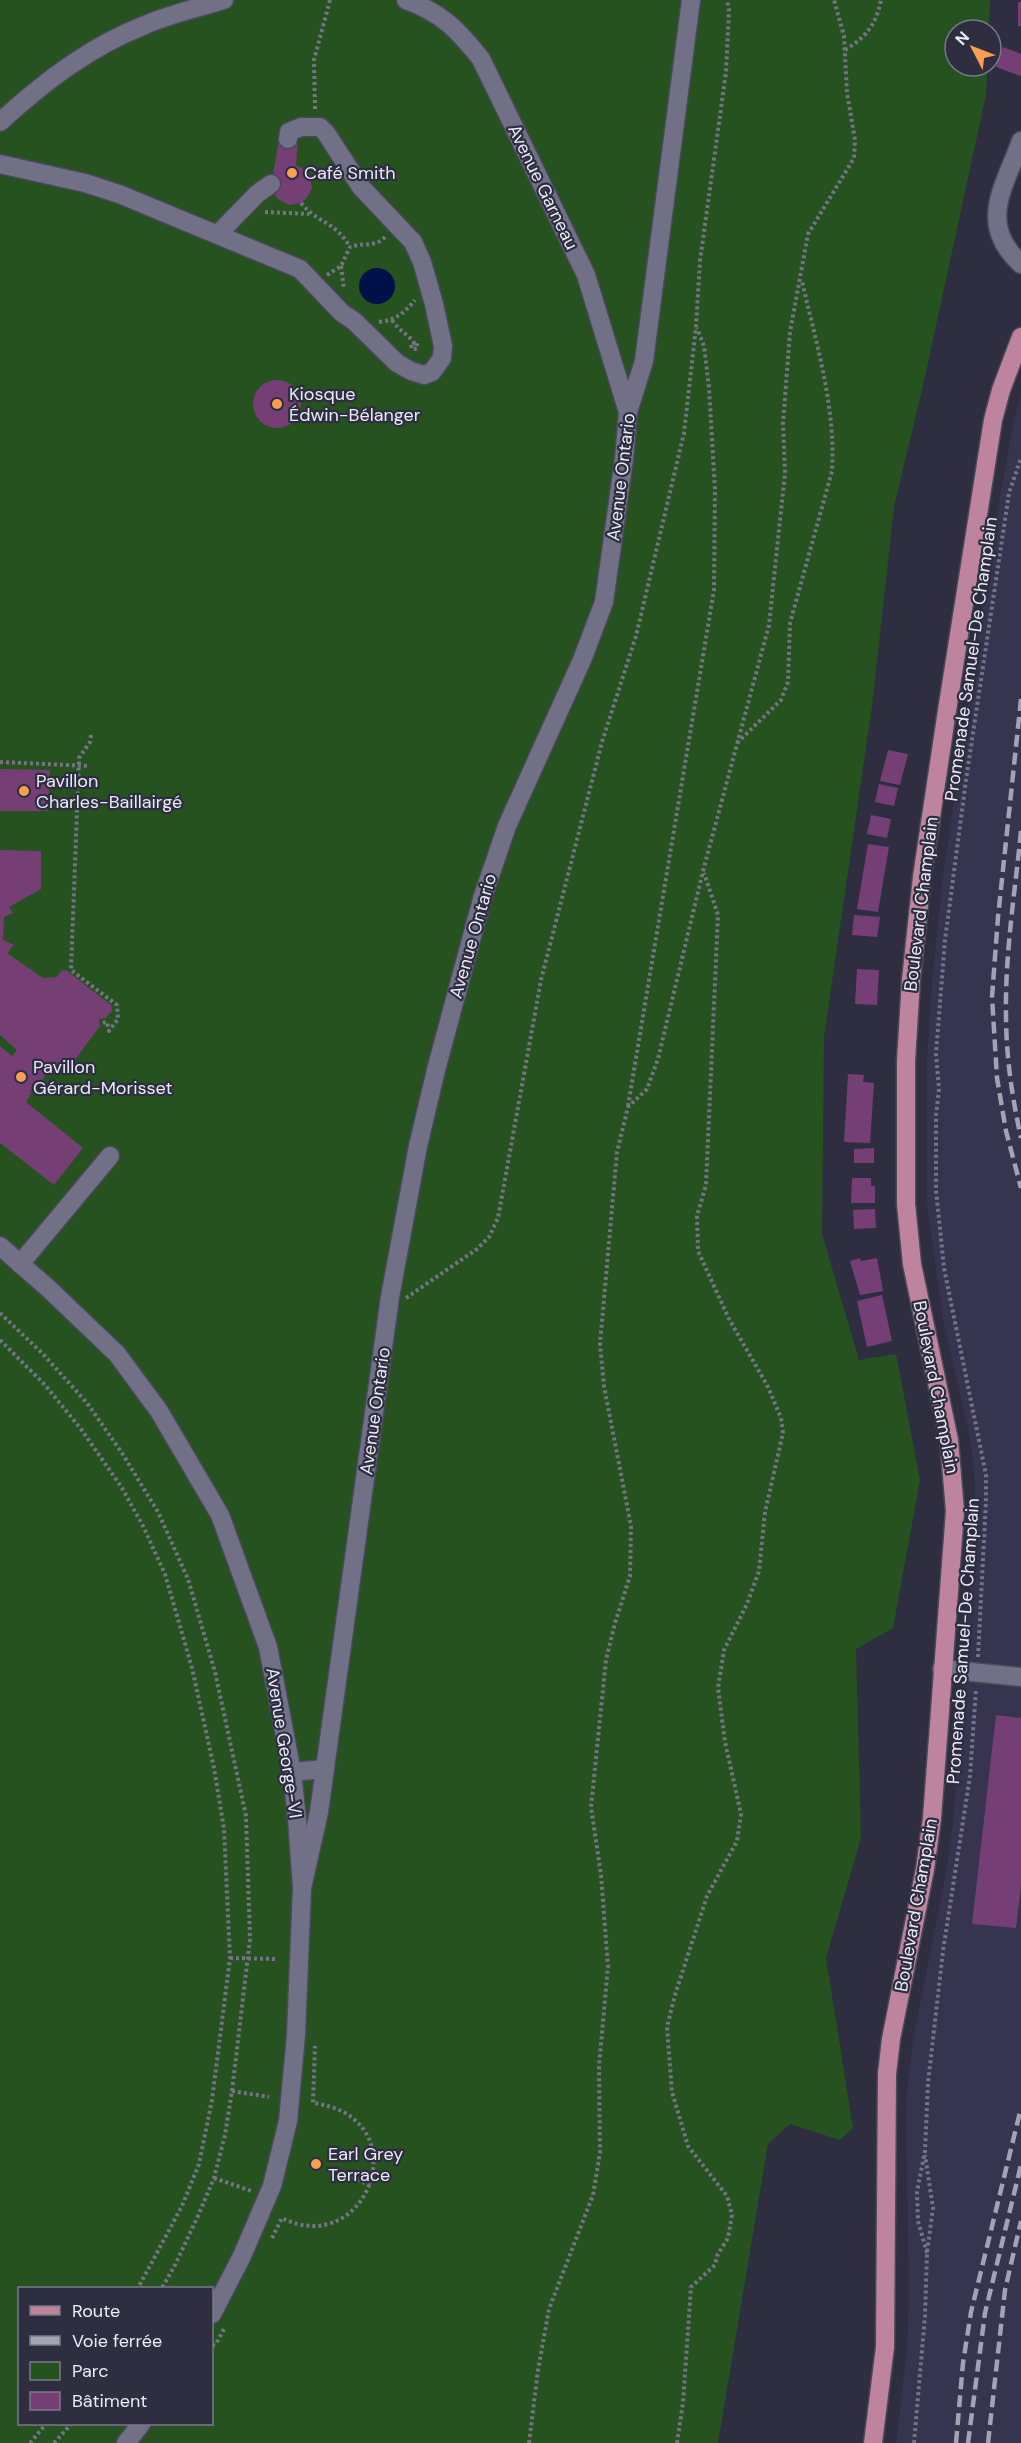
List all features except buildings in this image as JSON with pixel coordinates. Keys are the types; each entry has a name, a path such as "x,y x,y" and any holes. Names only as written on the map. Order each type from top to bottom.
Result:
{"main road":[{"name":"Boulevard Champlain","path":"873,2443 879,2407 886,2326 887,2074 891,2039 925,1869 932,1818 952,1559 954,1474 912,1264 906,1204 906,1061 911,980 922,877 993,420 1015,365 1021,337"}],"street":[{"path":"0,122 38,88 80,58 109,41 146,24 224,0"},
{"name":"Avenue Garneau","path":"406,0 438,14 459,32 481,58 586,274 627,412"},
{"name":"Avenue Ontario","path":"302,1888 326,1770 390,1297 418,1146 482,899 511,817 582,660 604,602 624,459 627,412 644,361 691,0"},
{"path":"0,164 85,183 218,234 300,269 342,313 354,321 397,363 424,375 432,372 442,358 443,346 434,303 422,262 413,242 361,187 320,127 301,127 289,132 288,139"},
{"path":"1021,141 998,204 996,219 997,232 1002,243 1021,264"},
{"path":"218,234 257,194 271,184"},
{"path":"20,1264 110,1156"},
{"name":"Avenue George-VI","path":"0,1246 117,1354 169,1428 220,1515 268,1647 292,1772 302,1888 296,2035 288,2121 272,2186 219,2318"},
{"path":"942,1669 1021,1677"},
{"path":"292,1772 326,1770"},
{"path":"126,2443 140,2425"}],"path":[{"path":"320,127 314,103 314,60 330,0"},
{"path":"390,1297 406,1299 412,1296 432,1279 477,1250 489,1237 498,1218 541,980 602,742 636,636 684,433 696,327 700,261 726,72 729,10 727,0"},
{"path":"628,1107 647,1089 658,1059 703,871 769,625 785,473 783,423 790,332 808,234 854,158 855,140 847,93 845,50 834,0"},
{"path":"845,50 862,39 878,16 881,0"},
{"path":"301,203 309,213 335,227 350,247"},
{"path":"260,214 269,211 309,213"},
{"path":"306,275 323,276 334,273 341,266 350,247 358,244 377,244 384,240 392,220"},
{"path":"341,266 346,297"},
{"path":"737,743 781,700 788,682 790,623 832,471 834,445 827,394 801,277"},
{"path":"376,322 392,320 402,314 418,293"},
{"path":"392,320 400,332 414,343"},
{"path":"529,2443 538,2370 549,2309 593,2195 600,2153 599,2066 608,1966 601,1875 591,1807 606,1660 630,1576 631,1526 604,1386 600,1344 617,1152 628,1107 714,590 715,490 710,388 704,346 696,327"},
{"name":"Promenade Samuel-De Champlain","path":"927,2253 916,2208 925,2151 931,2047 943,1951 970,1776 986,1501 986,1475 944,1268 936,1190 936,1116 939,1089 936,1054 945,940 966,780 1009,493 1021,458"},
{"path":"91,735 90,742 79,758 71,970 117,1005 118,1019 109,1031 107,1022 100,1023"},
{"path":"0,762 90,766"},
{"path":"677,2443 691,2287 715,2265 717,2256 728,2238 732,2215 727,2196 688,2146 672,2092 667,2027 707,1896 737,1841 741,1814 725,1742 718,1688 723,1650 747,1604 759,1571 765,1512 783,1433 781,1419 767,1385 729,1319 698,1251 697,1216 706,1185 718,915 703,871"},
{"path":"0,1313 43,1354 87,1403 117,1444 159,1512 188,1579 215,1672 246,1816 250,1939 225,2135 214,2178 163,2287"},
{"path":"0,1340 45,1385 88,1439 122,1488 144,1526 165,1574 192,1668 214,1768 224,1829 230,1958 212,2100 199,2164 182,2206 139,2287"},
{"path":"230,1958 277,1959"},
{"path":"271,2239 282,2218 301,2224 317,2225 340,2219 361,2202 370,2185 374,2162 369,2137 363,2128 349,2115 338,2109 312,2103 315,2044"},
{"path":"232,2091 269,2097"},
{"name":"Promenade Samuel-De Champlain","path":"914,2443 926,2316 927,2253 933,2208 925,2151"},
{"path":"340,2174 370,2185"},
{"path":"214,2178 252,2191"},
{"path":"213,2345 216,2344 219,2318"},
{"path":"30,2443 45,2425"},
{"path":"54,2443 70,2425"}],"shaded area":[{"path":"377,268 389,274 395,286 389,298 377,304 365,298 359,286 365,274"},
{"path":"1021,395 1021,2443 896,2443 907,2350 909,2297 906,2110 909,2073 953,1823 975,1514 974,1471 970,1438 943,1319 927,1204 927,1061 942,884 992,541 1014,419"}],"green space":[{"path":"0,0 990,0 989,18 943,18 943,78 987,78 986,95 924,381 894,507 872,706 824,1037 822,1234 859,1360 896,1354 920,1480 893,1628 856,1649 861,1838 826,1958 853,2128 840,2140 790,2124 768,2144 718,2443 0,2443"}],"railway":[{"path":"1021,699 992,997 997,1078 1006,1131 1021,1188"},
{"path":"1021,831 1006,991 1010,1076 1021,1138"},
{"path":"956,2443 963,2363 971,2312 1021,2108"},
{"path":"968,2443 985,2313 1021,2165"},
{"path":"988,2443 1005,2290 1021,2221"}],"place":[{"name":"Café Smith","path":"292,173"},
{"name":"Kiosque Édwin-Bélanger","path":"277,404"},
{"name":"Pavillon Charles-Baillairgé","path":"24,791"},
{"name":"Pavillon Gérard-Morisset","path":"21,1077"},
{"name":"Earl Grey Terrace","path":"316,2164"}]}
